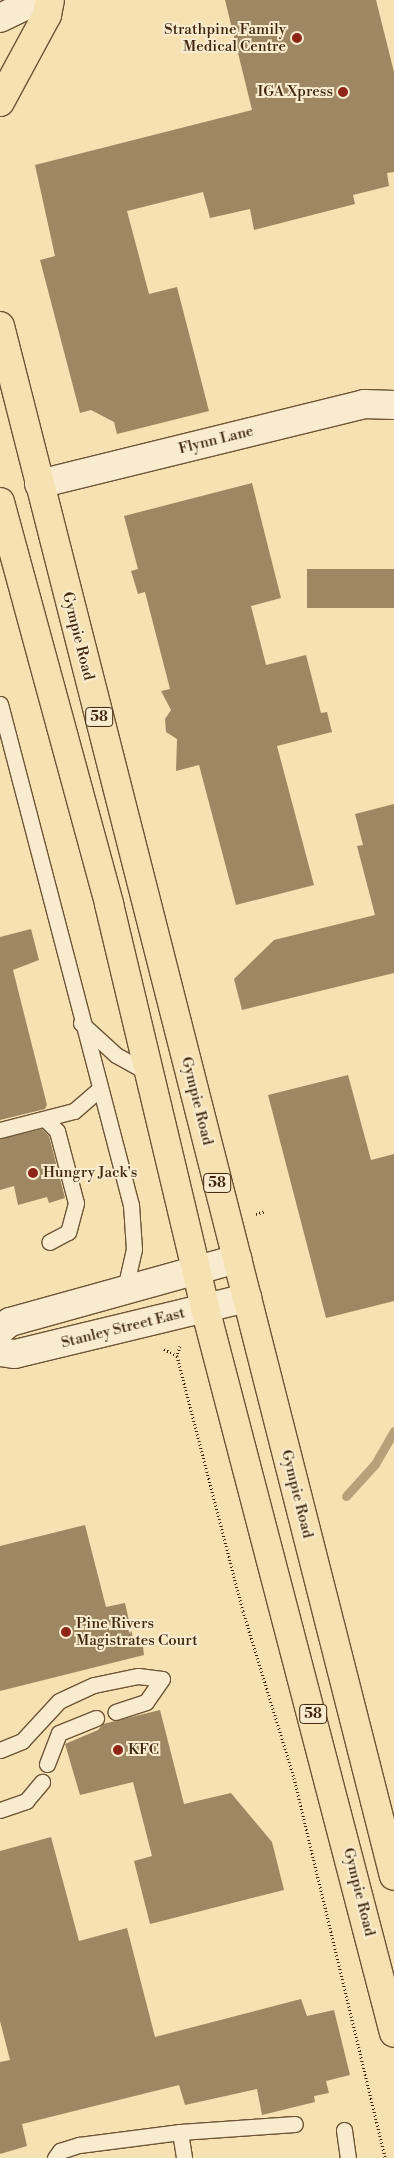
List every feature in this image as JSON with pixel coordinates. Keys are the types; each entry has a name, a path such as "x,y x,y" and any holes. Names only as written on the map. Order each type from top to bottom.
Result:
{"highway":[{"path":"0,102 47,16 50,0"},
{"name":"Gympie Road","path":"0,326 394,1876"},
{"name":"Gympie Road","path":"0,502 109,904 205,1308 394,2033"}],"street":[{"path":"0,18 37,0"},
{"name":"Flynn Lane","path":"39,484 364,404 394,404"},
{"path":"0,1330 10,1322 124,1293 237,1259"},
{"name":"Stanley Street East","path":"0,1352 15,1354 247,1298"}],"lane":[{"path":"0,704 134,1226 134,1249 124,1293"},
{"path":"82,1023 116,1055 148,1073"},
{"path":"0,1130 74,1111 98,1090"},
{"path":"45,1118 57,1131 76,1203 68,1232 49,1242"},
{"path":"0,1750 22,1741 59,1701 94,1685 138,1676 162,1679 146,1702 116,1712"},
{"path":"47,1764 59,1734 96,1718"},
{"path":"0,1810 26,1801 42,1782"},
{"path":"55,2158 68,2147 180,2132 295,2124"},
{"path":"344,2130 348,2158"},
{"path":"180,2132 184,2158"}],"path":[{"path":"254,1215 265,1211"},
{"path":"180,1346 177,1356 243,1611 294,1778 385,2158"}],"building":[{"path":"225,0 376,0 394,72 394,172 387,173 389,186 353,195 355,204 254,230 250,209 210,218 203,192 127,211 149,294 177,287 209,411 117,434 114,422 91,410 80,413 40,260 55,256 35,165 252,110"},
{"path":"252,483 281,598 251,606 266,665 306,655 321,713 327,712 332,732 277,746 314,885 236,905 199,765 176,771 177,739 166,732 165,719 171,710 161,691 170,689 145,592 138,594 131,571 138,569 124,516"},
{"path":"307,569 394,569 394,608 307,608"},
{"path":"394,804 394,973 242,1010 234,979 274,940 375,915 357,846 363,845 355,814"},
{"path":"31,929 39,960 13,970 47,1105 45,1109 0,1120 0,937"},
{"path":"348,1075 371,1160 394,1154 394,1301 326,1318 268,1095"},
{"name":"Hungry Jack's","path":"42,1129 49,1136 65,1198 49,1203 47,1197 18,1205 14,1186 0,1190 0,1139"},
{"name":"Pine Rivers Magistrates Court","path":"85,1525 106,1607 125,1603 135,1647 143,1647 144,1655 0,1691 0,1546"},
{"path":"160,1710 184,1804 231,1793 272,1842 284,1890 150,1924 134,1861 152,1856 133,1782 80,1795 65,1744 98,1730 103,1724"},
{"path":"51,1837 79,1941 127,1928 155,2037 301,1999 307,2016 334,2010 350,2075 326,2081 329,2093 314,2096 315,2102 262,2115 257,2089 185,2105 179,2085 22,2124 27,2146 0,2154 0,2062 10,2060 0,2021 0,1851"}],"waterway":[{"path":"346,1496 375,1464 394,1431"}],"place":[{"name":"Strathpine Family Medical Centre","path":"297,38"},
{"name":"IGA Xpress","path":"343,92"},
{"name":"Hungry Jack's","path":"33,1173"},
{"name":"Pine Rivers Magistrates Court","path":"66,1632"},
{"name":"KFC","path":"118,1750"}]}
